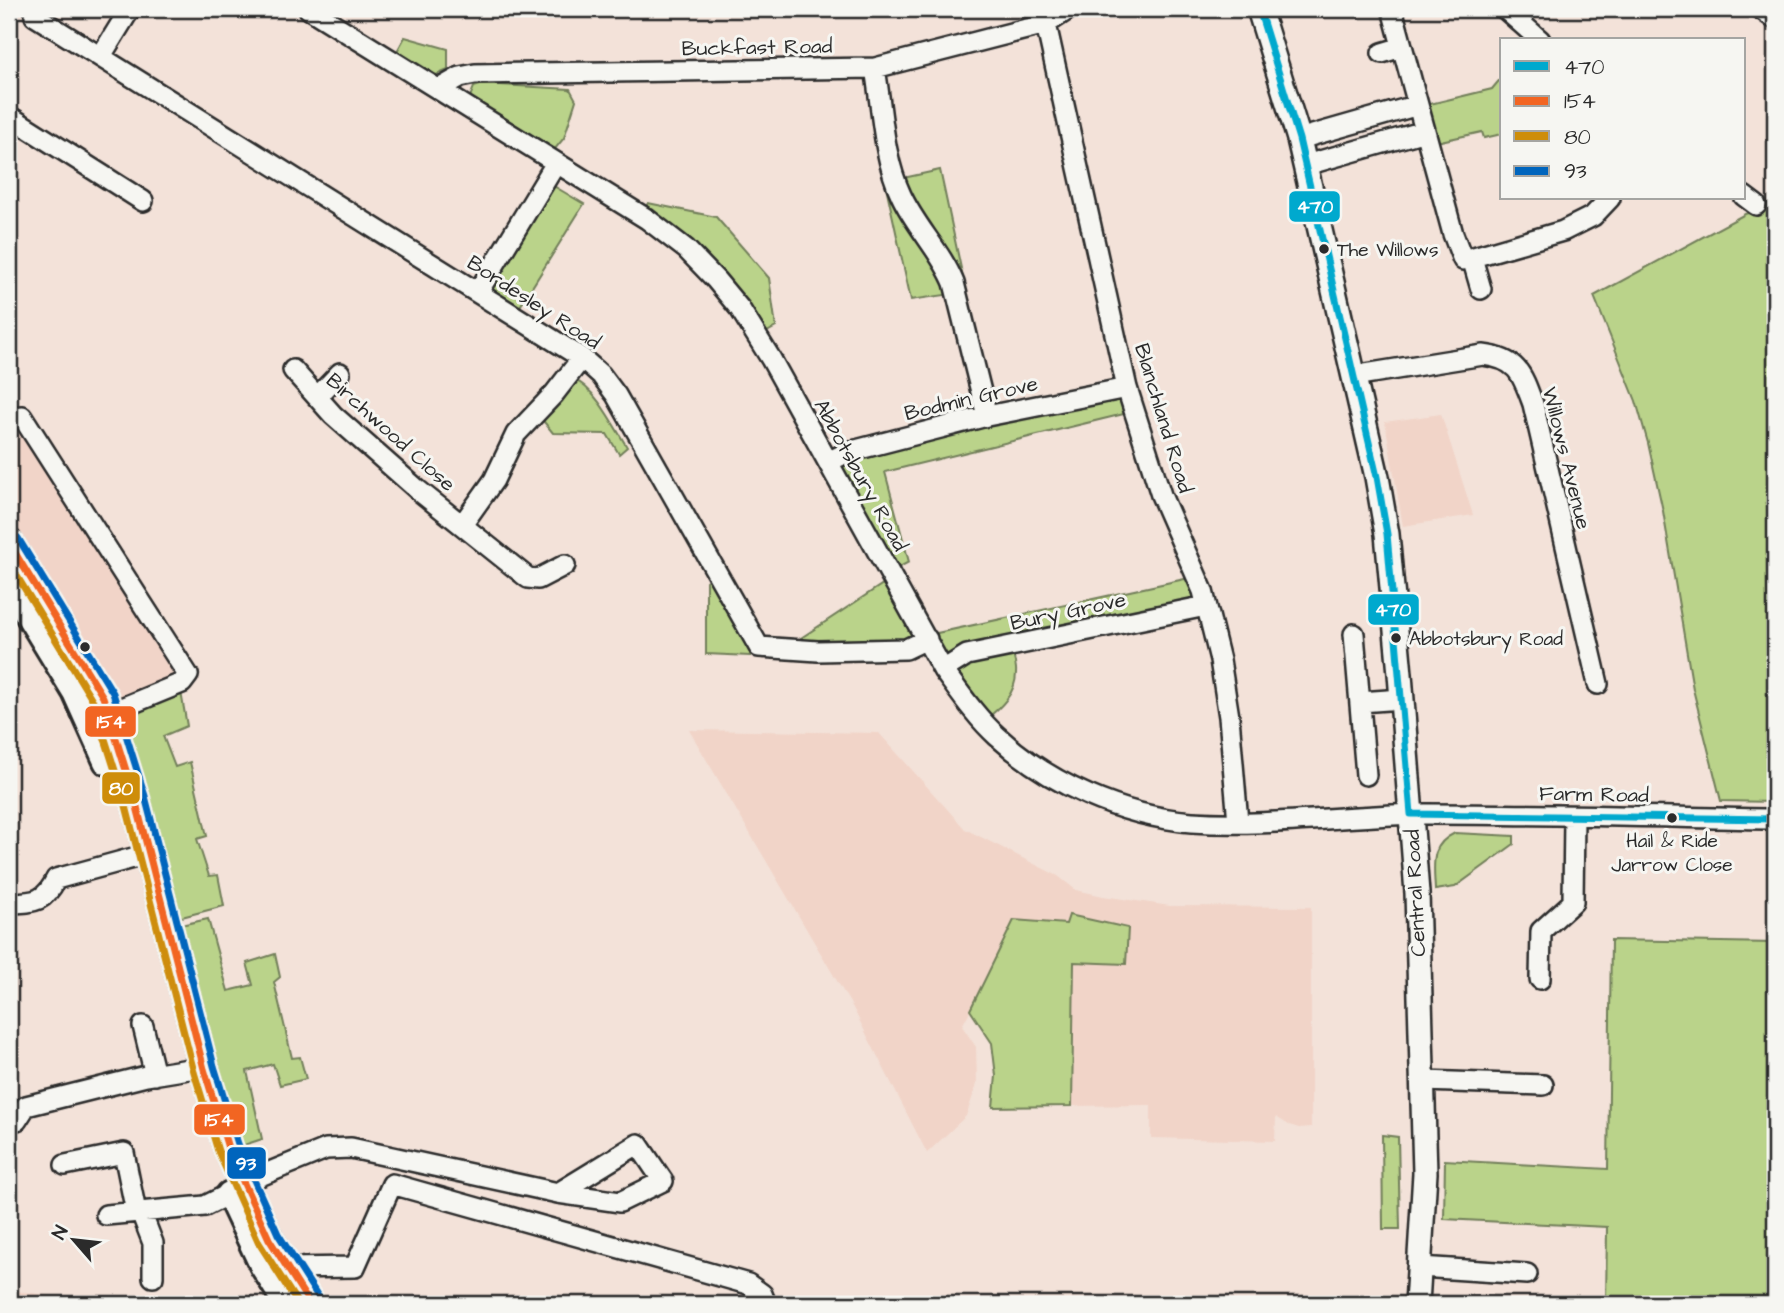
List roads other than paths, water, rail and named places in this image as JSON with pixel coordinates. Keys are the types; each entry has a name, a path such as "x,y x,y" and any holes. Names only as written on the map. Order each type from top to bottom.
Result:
{"highway":[{"path":"9,542 94,680 109,713 150,857 204,1069 228,1148 236,1189 263,1265 288,1304"},
{"path":"9,582 76,692 113,781 189,1069 214,1153 310,1304"}],"main road":[{"name":"Central Road","path":"1259,9 1306,165 1377,477 1387,534 1416,876 1425,1173 1417,1304"}],"street":[{"path":"101,56 131,9"},
{"name":"Abbotsbury Road","path":"309,9 647,219 686,249 716,280 740,309 771,359 943,670 970,708 1022,757 1087,795 1142,814 1192,822 1411,814"},
{"name":"Buckfast Road","path":"439,89 460,77 475,74 875,68 1046,24 1069,9"},
{"path":"1392,9 1453,234 1463,260 1563,231 1593,216 1608,200"},
{"path":"1505,9 1538,38"},
{"path":"1761,9 1775,19"},
{"name":"Bordesley Road","path":"35,16 582,358 601,375 616,394 759,647 818,651 906,649 926,639"},
{"name":"Blanchland Road","path":"1046,24 1127,388 1161,495 1203,590 1220,660 1229,717 1238,822"},
{"path":"1382,53 1401,43"},
{"path":"875,68 891,170 901,196 947,265 954,283 987,416"},
{"path":"1299,139 1418,106"},
{"path":"9,116 143,201"},
{"path":"1306,165 1424,131"},
{"path":"478,292 556,163"},
{"path":"1472,258 1481,289"},
{"name":"Willows Avenue","path":"1353,376 1483,355 1499,357 1515,365 1523,376 1533,404 1598,684"},
{"name":"Birchwood Close","path":"461,525 494,480 516,433 554,394 582,358"},
{"name":"Birchwood Close","path":"293,370 342,424 418,490 528,578 538,579 565,565"},
{"path":"317,397 340,373"},
{"name":"Bodmin Grove","path":"828,462 848,452 987,416 1127,388"},
{"path":"15,416 188,675 182,683 109,713"},
{"name":"Bury Grove","path":"943,670 967,655 1206,606"},
{"path":"1354,634 1366,775"},
{"path":"1360,702 1402,699"},
{"name":"Farm Road","path":"1411,814 1775,819"},
{"path":"1540,979 1541,931 1573,902 1574,816"},
{"path":"9,903 31,902 48,894 56,879 133,858"},
{"path":"143,1026 155,1075"},
{"path":"9,1121 18,1120 26,1106 189,1069"},
{"path":"1423,1081 1544,1085"},
{"path":"106,1215 205,1206 236,1189 326,1149 351,1148 558,1193 621,1202 663,1181 638,1144 558,1193"},
{"path":"65,1165 124,1153 139,1212 153,1243 153,1277"},
{"path":"286,1268 355,1267 392,1184 748,1284 762,1294 766,1304"},
{"path":"1420,1267 1527,1274"}],"place":[{"name":"The Willows","path":"1324,249"},
{"name":"Abbotsbury Road","path":"1396,638"},
{"name":"Hail & Ride Jarrow Close","path":"1672,818"}]}
